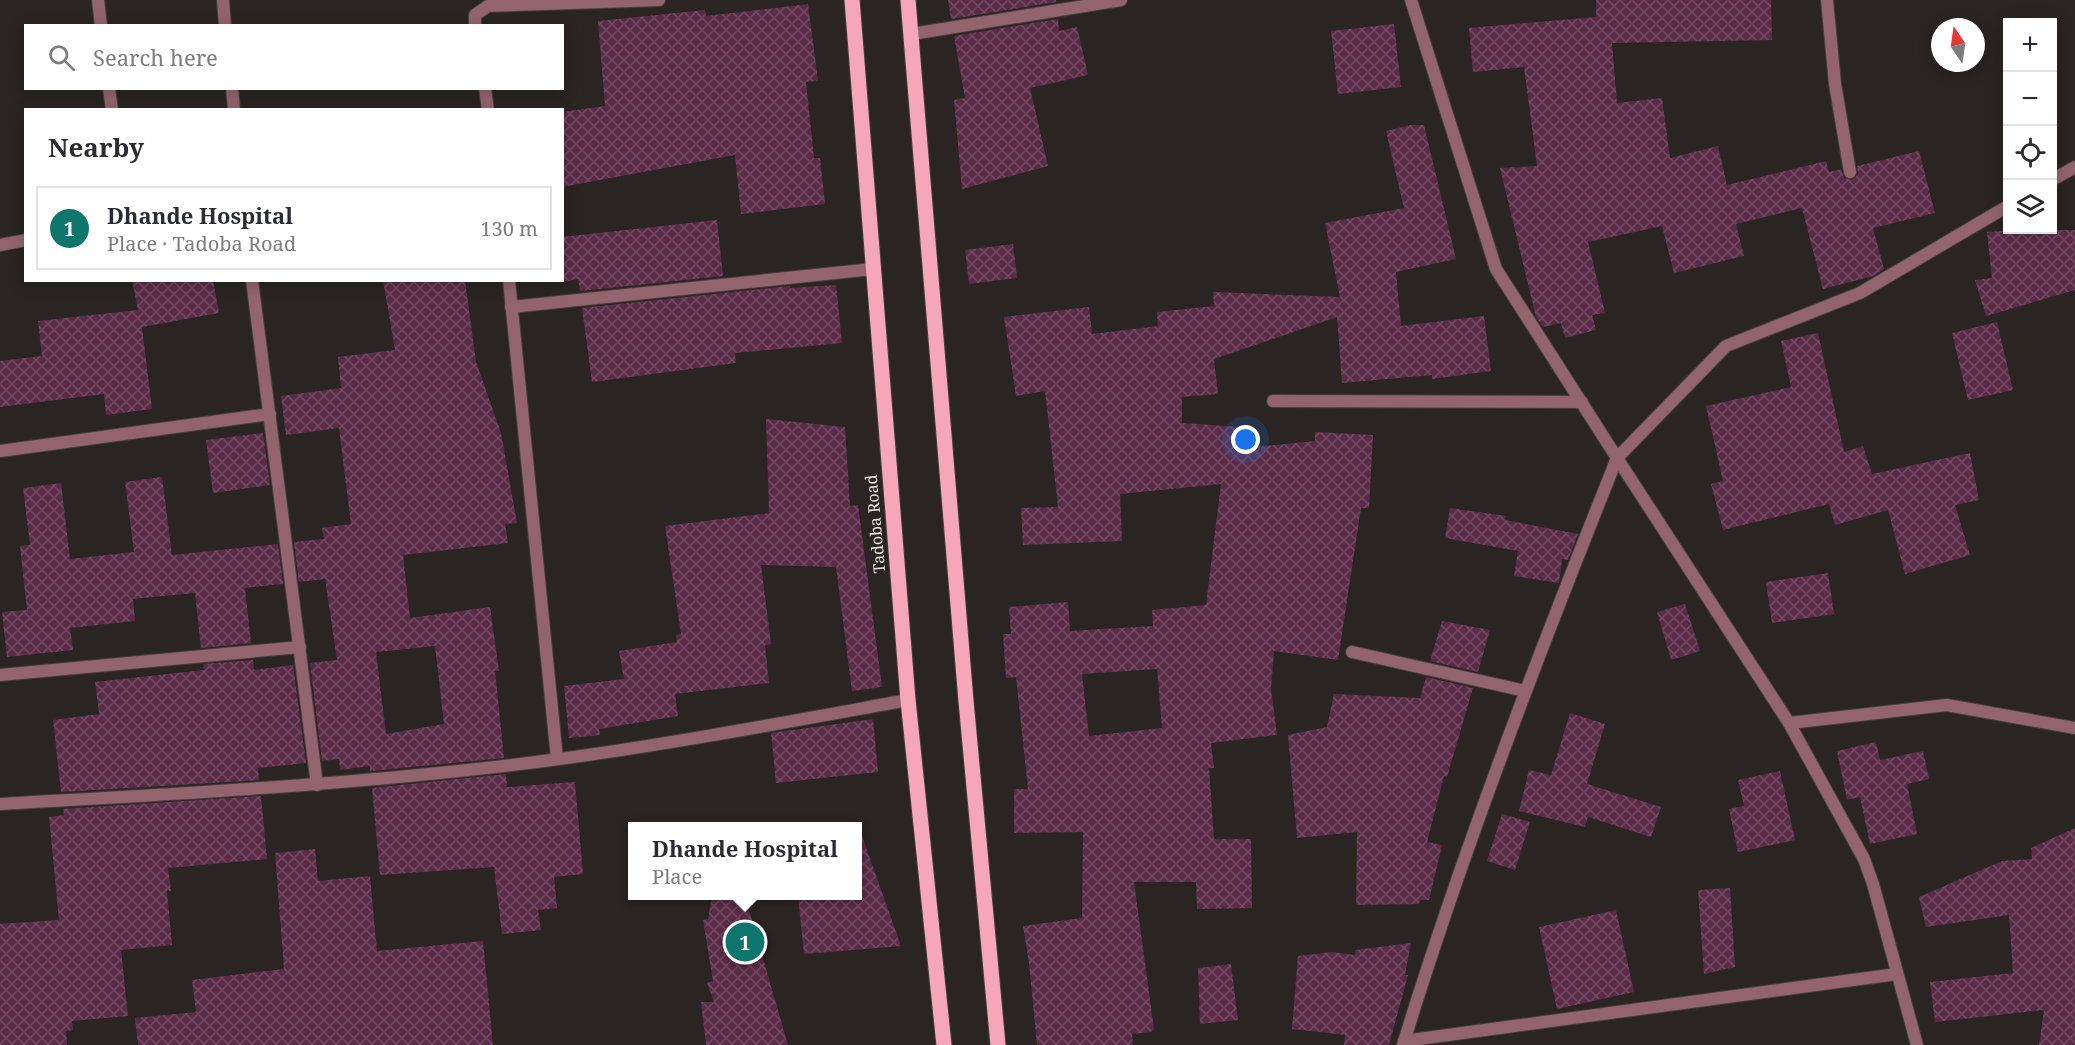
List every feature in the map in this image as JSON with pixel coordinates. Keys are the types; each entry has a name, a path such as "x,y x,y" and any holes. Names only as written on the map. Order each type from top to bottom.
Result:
{"main road":[{"name":"Tadoba Road","path":"852,0 908,700 944,1045"},
{"path":"908,0 966,701 999,1045"}],"street":[{"path":"98,0 101,24"},
{"path":"223,0 225,24"},
{"path":"476,24 475,15 488,6 659,0"},
{"path":"912,34 1121,0"},
{"path":"1411,0 1496,269 1789,723 1864,859 1874,884 1917,1045"},
{"path":"1827,0 1835,84 1850,172"},
{"path":"109,90 112,108"},
{"path":"232,90 234,108"},
{"path":"485,90 488,108"},
{"path":"2057,177 2075,167"},
{"path":"1897,974 1404,1043 1424,977 1524,691 1617,458 1726,346 1860,293 2003,209"},
{"path":"0,245 24,240"},
{"path":"511,308 873,269"},
{"path":"252,282 317,785"},
{"path":"509,282 557,759"},
{"path":"1273,401 1582,402"},
{"path":"0,452 270,414"},
{"path":"0,675 300,647"},
{"path":"1352,652 1524,691"},
{"path":"0,804 317,785 557,759 713,735 908,700"},
{"path":"1789,723 1947,705 2075,728"}],"building":[{"path":"948,0 1056,0 1056,2 951,19"},
{"path":"1596,0 1771,0 1772,40 1612,43 1617,103 1662,98 1670,158 1718,146 1727,185 1826,161 1829,172 1841,169 1844,178 1852,180 1858,174 1857,166 1919,151 1935,213 1873,228 1884,269 1873,276 1823,289 1802,208 1736,224 1744,256 1674,273 1662,226 1588,242 1605,313 1592,315 1596,330 1565,338 1561,323 1543,327 1536,317 1500,168 1537,166 1524,67 1473,72 1469,28 1596,17"},
{"path":"808,4 818,81 806,82 814,158 820,158 825,204 741,214 735,155 564,187 564,112 605,106 598,21 705,10 706,16"},
{"path":"1058,19 1059,31 1077,27 1088,75 1030,88 1048,166 962,189 954,100 965,98 954,36"},
{"path":"1394,24 1401,87 1338,94 1331,31"},
{"path":"1411,125 1424,125 1456,259 1396,272 1401,326 1484,316 1491,371 1432,379 1432,375 1342,383 1337,317 1214,359 1218,394 1182,397 1182,423 1240,427 1243,448 1315,441 1315,432 1373,435 1369,508 1361,508 1338,660 1274,651 1271,688 1277,735 1211,743 1214,768 1209,768 1214,839 1251,839 1252,908 1197,909 1196,882 1134,882 1154,1029 1151,1032 1132,1034 1133,1045 1037,1045 1023,926 1082,918 1083,832 1014,833 1014,789 1028,789 1016,677 1006,678 1003,634 1011,634 1009,607 1068,602 1070,631 1153,626 1152,610 1206,605 1221,484 1120,494 1122,541 1023,545 1021,508 1058,507 1045,391 1016,396 1004,317 1089,307 1092,334 1158,326 1157,312 1214,306 1213,292 1340,297 1325,223 1404,208 1386,131","holes":["1157,669 1162,728 1089,736 1082,674"]},
{"path":"717,220 723,276 580,291 578,279 564,282 564,237"},
{"path":"2057,230 2075,230 2075,290 1986,316 1975,280 1992,278 1987,232 2057,234"},
{"path":"1013,244 1017,278 969,284 965,250"},
{"path":"132,282 213,282 219,313 142,327 152,409 106,415 104,394 0,407 0,361 42,356 38,321 138,310"},
{"path":"383,282 465,282 476,362 501,433 517,523 505,524 508,543 403,555 410,618 490,607 499,671 495,671 504,758 370,771 370,766 340,770 339,759 322,761 310,663 337,660 325,579 299,582 294,542 324,539 322,528 351,524 339,428 286,435 281,396 341,388 338,357 395,350","holes":["435,646 444,724 386,734 376,652"]},
{"path":"836,285 842,343 735,353 736,363 592,382 582,308 790,286 790,288"},
{"path":"1997,322 2013,390 1968,400 1952,333"},
{"path":"1818,333 1844,452 1863,446 1872,474 1970,453 1979,500 1955,505 1970,555 1905,574 1888,510 1835,525 1829,504 1723,530 1711,484 1723,481 1706,406 1791,387 1781,341"},
{"path":"766,419 845,427 850,506 858,505 882,687 852,691 836,567 761,565 771,644 765,645 769,683 675,694 678,716 599,729 600,735 569,738 564,686 624,679 619,651 677,642 676,635 681,634 665,526 769,513"},
{"path":"263,433 270,485 213,493 206,440"},
{"path":"162,477 172,555 278,544 283,584 245,588 251,643 201,648 195,593 133,599 135,621 70,628 73,650 7,657 2,612 27,610 20,546 30,545 23,488 61,483 70,559 134,552 125,482"},
{"path":"1450,508 1506,516 1505,520 1578,534 1568,560 1562,559 1559,583 1514,576 1518,551 1445,538"},
{"path":"1828,573 1834,614 1772,623 1766,582"},
{"path":"1685,604 1700,651 1671,660 1657,612"},
{"path":"1442,621 1490,630 1478,672 1430,661"},
{"path":"253,660 254,670 293,665 306,763 258,768 259,780 61,792 53,720 99,714 95,682 204,670 203,664"},
{"path":"1426,677 1473,688 1447,777 1444,776 1427,842 1442,845 1429,900 1420,900 1419,904 1356,905 1357,832 1297,838 1288,735 1327,727 1334,694 1420,698"},
{"path":"1570,713 1605,724 1587,784 1661,807 1651,837 1588,817 1585,827 1519,811 1529,770 1551,775"},
{"path":"873,719 878,772 776,783 771,733"},
{"path":"1876,742 1880,760 1923,751 1929,779 1907,784 1917,834 1870,844 1860,797 1847,800 1837,751"},
{"path":"1780,771 1795,840 1738,852 1729,809 1744,806 1738,780"},
{"path":"506,774 507,787 575,782 583,874 554,877 557,908 538,910 541,930 502,934 494,867 380,875 372,788"},
{"path":"261,796 267,859 168,868 171,891 167,891 172,945 121,950 128,1016 72,1021 73,1030 66,1031 67,1045 0,1045 0,924 59,920 49,817 64,815 63,809"},
{"path":"1502,814 1530,822 1515,870 1487,861"},
{"path":"2075,828 2075,1045 2039,1045 2044,1010 1935,1022 1930,982 2013,973 2009,915 1926,927 1919,897 2002,861 2032,859 2031,848"},
{"path":"862,836 901,946 804,954 798,900 862,900"},
{"path":"315,849 318,881 370,876 377,951 483,941 493,1045 138,1045 135,1018 196,1012 192,980 284,969 275,853"},
{"path":"1730,888 1735,967 1704,974 1698,890"},
{"path":"711,900 746,900 788,1045 706,1045 701,1002 714,1002 707,983 713,981 703,920 708,919"},
{"path":"1616,910 1634,992 1557,1009 1539,927"},
{"path":"1411,943 1405,975 1408,975 1389,1045 1344,1045 1345,1035 1292,1029 1298,956 1332,952 1355,955 1355,950"},
{"path":"1231,964 1238,1020 1200,1024 1198,968"}],"place":[{"name":"Dhande Hospital","path":"745,942"}]}
